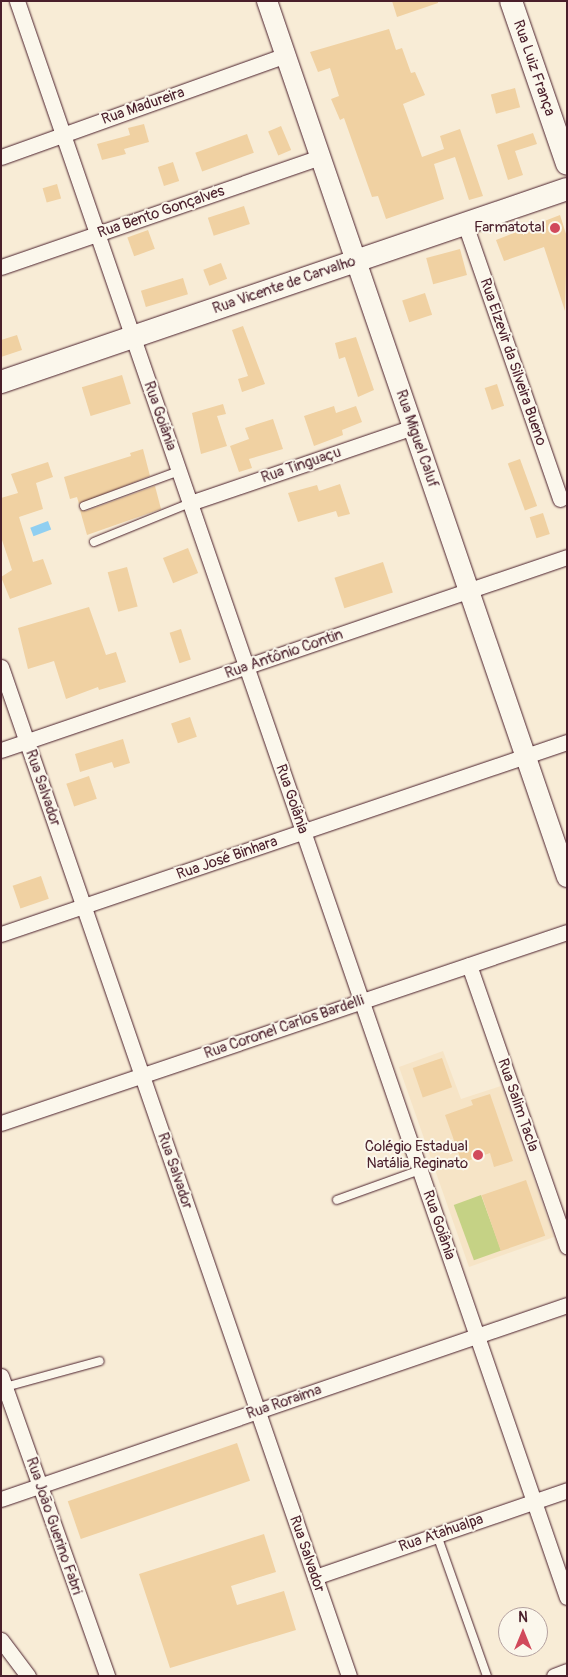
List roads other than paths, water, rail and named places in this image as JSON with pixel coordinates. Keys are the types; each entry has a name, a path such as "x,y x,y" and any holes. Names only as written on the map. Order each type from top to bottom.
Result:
{"main road":[{"name":"Rua Luiz França","path":"511,1 567,164"},
{"name":"Rua Vicente de Carvalho","path":"1,382 567,189"}],"street":[{"name":"Rua Miguel Caluf","path":"267,1 567,877"},
{"name":"Rua Goiânia","path":"22,3 97,234 567,1597"},
{"name":"Rua Madureira","path":"1,157 286,55"},
{"name":"Rua Bento Gonçalves","path":"1,267 321,157"},
{"name":"Rua Elzevir da Silveira Bueno","path":"465,224 560,499"},
{"name":"Rua Tinguaçu","path":"190,503 413,427"},
{"name":"Rua Antônio Contin","path":"1,750 567,557"},
{"name":"Rua Salvador","path":"1,667 349,1676"},
{"name":"Rua José Binhara","path":"1,934 567,742"},
{"name":"Rua Coronel Carlos Bardelli","path":"1,1123 567,932"},
{"name":"Rua Salim Tacla","path":"469,965 567,1246"},
{"name":"Rua Roraima","path":"1,1499 567,1305"},
{"name":"Rua João Guerino Fabri","path":"3,1381 107,1676"},
{"name":"Rua Atahualpa","path":"315,1577 567,1490"},
{"path":"1,1640 28,1676"},
{"path":"554,1676 567,1671"}],"lane":[{"path":"84,506 179,471"},
{"path":"94,542 190,503"},
{"path":"337,1200 420,1170"},
{"path":"3,1381 100,1361"},
{"path":"437,1535 487,1676"}],"water":[{"path":"48,521 51,529 33,536 30,528"}],"place":[{"name":"Farmatotal","path":"555,228"},
{"name":"Colégio Estadual Natália Reginato","path":"478,1155"}]}
